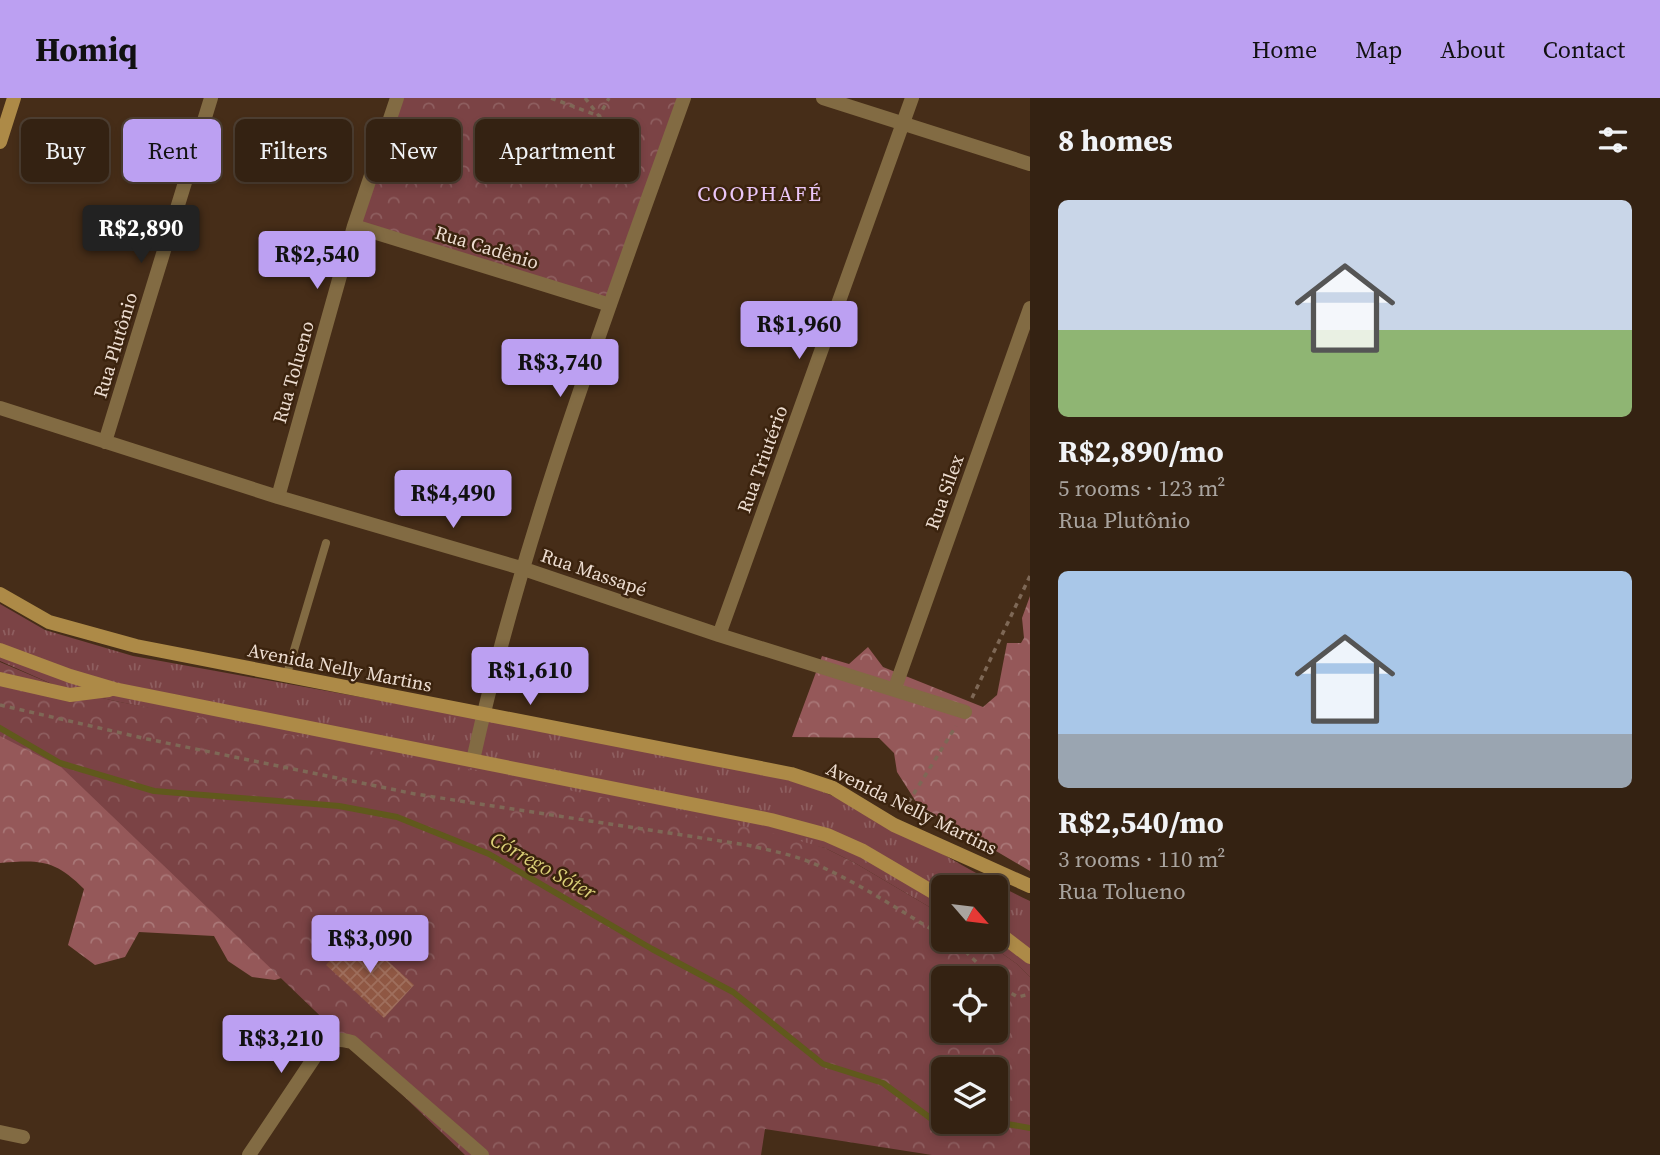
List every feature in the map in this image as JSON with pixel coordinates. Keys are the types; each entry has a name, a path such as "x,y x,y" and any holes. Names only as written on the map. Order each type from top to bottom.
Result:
{"main road":[{"path":"0,142 14,98"},
{"name":"Avenida Nelly Martins","path":"0,594 49,622 136,646 791,774 833,788 894,825 1030,886"},
{"path":"0,650 114,689 771,820 827,835 863,851 931,891"},
{"path":"0,679 70,695 114,689"},
{"path":"1008,940 1030,957"}],"street":[{"name":"Rua Plutônio","path":"105,442 211,98"},
{"name":"Rua Tolueno","path":"278,497 354,226 397,98"},
{"path":"473,760 521,568 684,98"},
{"path":"823,98 1030,164"},
{"name":"Rua Triutério","path":"719,635 912,98"},
{"name":"Rua Cadênio","path":"354,226 610,305"},
{"name":"Rua Silex","path":"895,688 1030,308"},
{"name":"Rua Massapé","path":"0,408 278,497 521,568 719,635 965,712"},
{"path":"249,1155 321,1046 330,1039 352,1042 482,1155"},
{"path":"0,1132 23,1137"}],"lane":[{"path":"286,677 326,543"}],"path":[{"path":"551,98 599,116"},
{"path":"585,98 653,182"},
{"path":"599,116 609,98"},
{"path":"894,825 965,712 1030,576"},
{"path":"0,705 415,794 747,845 812,863 931,929"},
{"path":"966,952 981,966"},
{"path":"1008,992 1018,997 1030,993"}],"green space":[{"path":"397,98 684,98 610,305 354,226 369,182 461,182 461,119 390,119"},
{"path":"1030,596 1030,871 918,805 897,772 894,753 879,738 792,737 822,656 849,664 868,647 883,667 983,707 997,695 1007,643 1021,643 1024,638 1022,618"},
{"path":"0,604 45,630 133,656 482,719 790,780 853,805 980,875 931,875 931,908 825,848 115,701 61,688 0,661"},
{"path":"0,662 61,688 115,701 467,769 765,831 825,848 931,908 931,952 1000,952 1030,977 1030,1155 932,1155 765,1129 761,1155 465,1155 61,767 0,736"},
{"path":"0,718 11,721 306,970 275,980 252,977 228,961 214,936 139,932 125,957 95,965 68,945 84,889 64,872 46,864 0,863"},
{"path":"1008,890 1030,901 1030,977 1000,952 1008,952"}],"building":[{"path":"356,932 414,985 384,1018 326,965"}],"waterway":[{"name":"Córrego Sóter","path":"0,728 60,763 154,791 339,806 397,817 489,854 652,949 733,992 823,1064 883,1083 937,1123 1007,1124 1030,1128"}],"district":[{"name":"COOPHAFÉ","path":"760,194"}]}
